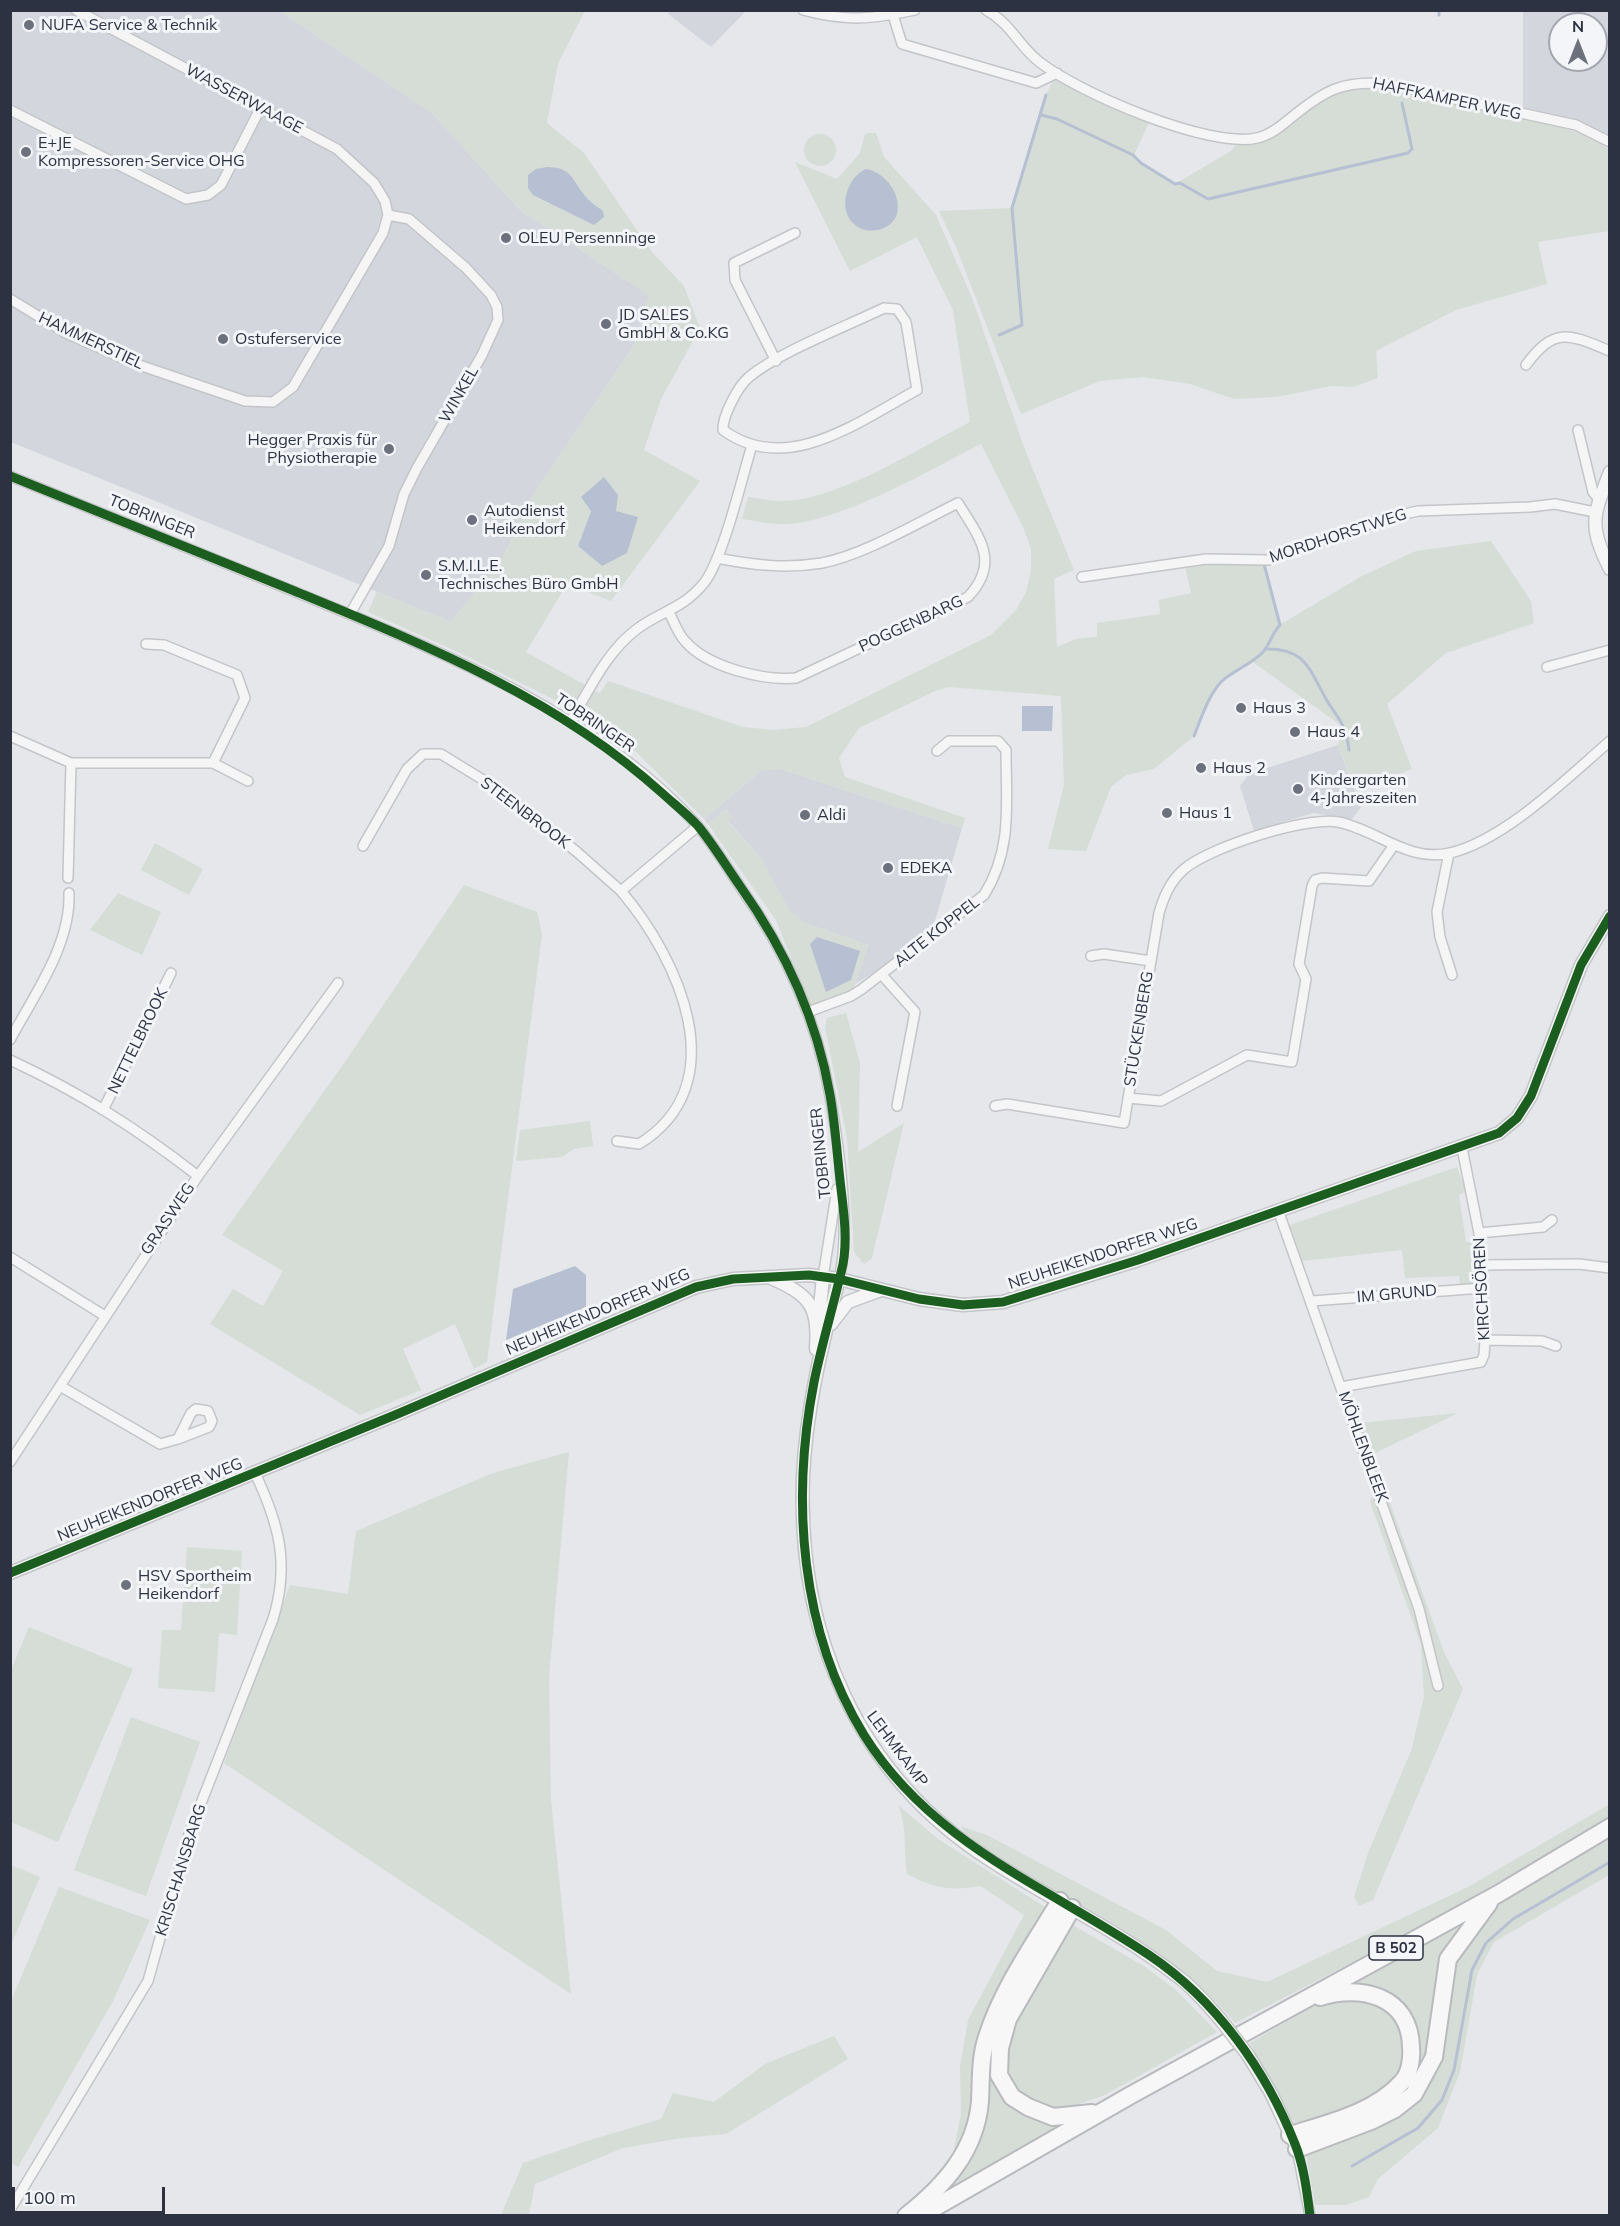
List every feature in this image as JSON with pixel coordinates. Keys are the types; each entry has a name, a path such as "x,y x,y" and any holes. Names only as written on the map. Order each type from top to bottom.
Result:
{"highway":[{"name":"B 502","path":"920,2216 1099,2113 1498,1894 1610,1827"},
{"path":"1294,2142 1371,2121 1395,2109 1414,2094 1434,2057 1448,1959 1478,1915 1498,1894"},
{"path":"1066,1904 1008,2019 1000,2048 999,2075 1012,2097 1045,2114 1053,2117 1099,2113"},
{"path":"906,2216 937,2191 971,2142 980,2104 986,2040 1002,2000 1066,1904"},
{"path":"1294,2142 1376,2105 1404,2080 1412,2058 1411,2034 1400,2012 1387,2000 1367,1993 1336,1992 1296,2004"}],"street":[{"name":"WASSERWAAGE","path":"76,10 336,149 374,183 385,201 388,215"},
{"path":"803,10 835,19 894,15 915,10"},
{"name":"HAFFKAMPER WEG","path":"986,10 1000,18 1037,60 1057,72 1090,91 1163,122 1202,135 1235,140 1258,138 1278,129 1312,101 1337,88 1360,81 1387,84 1576,125 1610,142"},
{"path":"894,15 902,44 1036,83 1057,72"},
{"path":"10,110 186,199 208,195 221,185 261,107"},
{"name":"HAMMERSTIEL","path":"10,299 66,333 173,378 245,401 273,402 285,396 293,387 383,233 388,215"},
{"name":"WINKEL","path":"350,614 389,546 404,494 417,468 482,355 498,320 497,307 491,295 466,268 409,219 388,215"},
{"path":"776,361 735,280 734,263 795,233"},
{"path":"885,308 897,309 906,322 917,390 824,440 793,449 770,449 752,445 723,430 722,420 747,379 776,361 885,308"},
{"path":"1526,365 1542,344 1563,337 1578,338 1610,351"},
{"path":"1578,430 1593,492 1599,499"},
{"path":"571,722 616,650 637,628 691,598 706,581 717,558 752,445"},
{"path":"1610,472 1595,512 1593,528 1598,546 1610,569"},
{"name":"TOBRINGER","path":"10,476 350,614 453,659 571,722 625,760 698,826 766,923 808,1012 828,1084 839,1172 845,1256 839,1279"},
{"name":"POGGENBARG","path":"669,612 683,640 698,654 724,666 773,680 796,678 968,597 980,584 984,573 985,552 958,503 849,555 824,562 784,567 750,565 717,558"},
{"name":"MORDHORSTWEG","path":"1082,577 1206,559 1268,560 1383,519 1418,511 1555,504 1595,512"},
{"path":"146,644 164,645 237,675 245,698 213,763"},
{"path":"1546,667 1610,650"},
{"path":"10,736 71,763 213,763 248,781"},
{"name":"ALTE KOPPEL","path":"808,1012 851,996 882,975 984,894 993,881 1005,850 1006,750 998,741 949,741 937,751"},
{"name":"STÜCKENBERG","path":"994,1106 1007,1104 1124,1123 1163,897 1184,869 1203,857 1312,820 1340,822 1361,828 1414,853 1449,853 1473,845 1540,802 1610,741"},
{"name":"STEENBROOK","path":"363,846 407,769 423,754 441,754 506,795 621,891 652,935 670,968 688,1022 692,1059 686,1088 670,1121 639,1144 617,1141"},
{"path":"68,878 71,763"},
{"path":"621,891 698,826"},
{"name":"STÜCKENBERG","path":"1128,1098 1161,1101 1246,1055 1292,1062 1306,979 1299,964 1312,886 1315,880 1322,878 1369,881 1394,845"},
{"path":"1449,853 1437,912 1440,937 1452,975"},
{"path":"10,1040 60,945 69,918 69,893"},
{"name":"NEUHEIKENDORFER WEG","path":"10,1573 255,1473 696,1287 733,1279 765,1276 823,1277 919,1299 963,1305 1003,1302 1046,1291 1462,1148 1499,1133 1517,1118 1531,1096 1581,964 1610,916"},
{"name":"STÜCKENBERG","path":"1091,956 1104,954 1151,961"},
{"name":"NETTELBROOK","path":"104,1108 171,973"},
{"name":"ALTE KOPPEL","path":"882,975 915,1012 897,1106"},
{"name":"GRASWEG","path":"10,1462 198,1176 338,983"},
{"path":"10,1060 104,1108 142,1132 198,1176"},
{"name":"KIRCHSÖREN","path":"1341,1387 1481,1362 1485,1340 1479,1233 1462,1148"},
{"name":"TOBRINGER","path":"823,1277 839,1172"},
{"name":"MÖHLENBLEEK","path":"1278,1210 1427,1632 1438,1686"},
{"path":"1479,1233 1543,1227 1552,1220"},
{"path":"10,1257 105,1316"},
{"path":"1481,1265 1579,1264 1610,1268"},
{"path":"765,1276 805,1296 812,1306 821,1332"},
{"path":"821,1332 823,1277"},
{"path":"821,1332 839,1279"},
{"name":"IM GRUND","path":"1312,1301 1482,1288"},
{"path":"821,1332 844,1306 883,1289"},
{"name":"LEHMKAMP","path":"821,1332 803,1477 808,1576 821,1637 841,1692 866,1738 898,1782 937,1821 990,1860 1066,1904 1175,1974 1220,2019 1248,2055 1271,2093 1294,2142"},
{"path":"1485,1340 1542,1341 1556,1346"},
{"path":"60,1386 160,1444 178,1439"},
{"name":"KRISCHANSBARG","path":"10,2210 148,1981 189,1834 273,1619 280,1586 280,1542 275,1517 255,1473"},
{"path":"1294,2142 1310,2216"}],"shaded area":[{"path":"670,10 746,11 711,47 668,14"},
{"path":"10,11 280,11 432,113 521,211 649,295 633,347 535,492 502,559 451,622 11,442"},
{"path":"280,11 585,11 558,63 547,123 584,153 652,252 684,286 700,328 661,399 644,450 700,481 611,601 567,584 526,652 585,685 571,708 456,651 368,612 377,592 451,622 502,559 535,492 633,347 649,295 521,211 432,113","holes":["591,511 602,566 578,546"]},
{"path":"1523,11 1609,11 1609,135 1579,121 1523,110"},
{"path":"1055,76 1150,120 1134,155 1141,163 1175,184 1231,151 1237,143 1255,141 1338,89 1360,85 1392,87 1572,130 1602,143 1609,150 1609,231 1538,242 1547,284 1456,310 1376,351 1378,378 1353,387 1331,386 1276,397 1234,399 1190,384 1143,377 1100,381 1021,414 956,247 939,211 1012,208 1046,95"},
{"path":"876,133 884,157 936,215 972,298 1025,450 1074,570 1054,579 1057,647 1076,639 1097,637 1097,623 1160,614 1159,600 1191,593 1184,562 1264,564 1281,624 1362,576 1416,551 1491,541 1531,601 1534,623 1446,653 1387,704 1412,769 1356,791 1338,745 1343,727 1253,662 1222,682 1206,707 1194,736 1154,769 1126,775 1111,787 1086,851 1048,849 1064,785 1061,696 949,687 935,691 859,728 839,758 845,777 965,818 962,828 780,769 762,770 704,819 631,747 576,718 593,690 600,693 608,681 743,727 774,730 806,727 991,635 1016,610 1026,592 1031,571 1031,549 1023,527 981,444 881,495 827,516 778,524 742,519 748,497 780,501 826,493 877,472 970,422 953,310 917,237 850,271 795,162 837,179 860,153 865,134"},
{"path":"820,134 831,139 836,150 831,161 820,166 809,161 804,150 809,139"},
{"name":"Kindergarten 4-Jahreszeiten","path":"1338,745 1361,807 1352,819 1313,813 1254,831 1240,786 1249,774"},
{"path":"780,769 962,828 932,931 900,956 855,984 868,945 799,921 791,914 760,857 727,820 731,816 727,809 708,824 704,819 762,770"},
{"path":"726,808 732,817 727,821 760,857 791,913 800,917 799,921 868,945 851,996 812,1011 776,920 708,824"},
{"path":"155,843 203,869 189,895 141,870"},
{"path":"464,885 537,912 542,934 487,1362 474,1369 455,1324 403,1349 421,1390 360,1415 210,1324 233,1289 263,1306 283,1271 222,1235 347,1059"},
{"path":"118,893 161,912 142,955 90,930"},
{"path":"846,1013 860,1063 858,1152 904,1123 872,1258 864,1264 854,1252 847,1138 825,1027 827,1018"},
{"path":"590,1121 593,1146 574,1149 562,1157 516,1161 520,1130"},
{"path":"1457,1167 1466,1192 1459,1195 1466,1242 1475,1242 1476,1277 1470,1286 1460,1286 1459,1276 1405,1278 1402,1250 1302,1261 1290,1225"},
{"path":"1458,1413 1371,1455 1360,1423"},
{"path":"569,1452 549,1677 551,1800 571,1994 224,1763 290,1585 348,1594 356,1531 493,1473"},
{"path":"1377,1486 1387,1495 1444,1652 1463,1689 1373,1900 1359,1906 1354,1897 1368,1853 1411,1751 1424,1697 1421,1644 1370,1502"},
{"path":"187,1547 242,1551 237,1635 219,1633 215,1692 158,1688 162,1630 181,1630"},
{"path":"29,1627 133,1669 58,1842 11,1822 11,1670"},
{"path":"131,1717 200,1742 146,1896 74,1870"},
{"path":"1610,1804 1609,1818 1426,1924 1235,2023 1193,1980 1161,1955 1094,1912 1009,1866 973,1840 960,1826 987,1835 1166,1930 1217,1971 1267,1982 1468,1887"},
{"path":"898,1805 938,1839 1048,1909 1001,1996 964,2148 954,2149 961,2114 960,2067 968,2020 1024,1915 981,1886 943,1888 907,1874 904,1831"},
{"path":"1609,1835 1609,1875 1494,1942 1477,1975 1460,2072 1438,2128 1378,2179 1369,2197 1346,2205 1315,2205 1306,2153 1407,2109 1438,2058 1454,1961 1480,1920 1515,1893"},
{"path":"11,1865 40,1877 11,1945"},
{"path":"59,1887 150,1920 113,2001 18,2167 10,2162 11,2001"},
{"path":"1477,1909 1461,1928 1427,2061 1411,2091 1385,2106 1406,2087 1399,2003 1338,1986"},
{"path":"1069,1923 1144,1966 1176,1990 1217,2032 1105,2095 1065,2109 1037,2106 1015,2089 1004,2065 1014,2019"},
{"path":"1349,1996 1391,2010 1408,2041 1398,2081 1377,2100 1297,2128 1250,2043 1313,2006"},
{"path":"998,2034 1005,2091 1075,2119 955,2188 953,2185 971,2159 982,2132 986,2065"},
{"path":"834,2036 848,2059 726,2134 681,2138 623,2148 535,2184 529,2215 501,2215 523,2163 661,2119 673,2093 714,2102 765,2064"}],"water":[{"path":"547,167 563,170 572,176 589,200 603,211 604,217 594,225 533,195 528,188 528,175 536,169"},
{"path":"866,169 880,174 891,185 898,206 897,214 890,224 872,231 859,228 854,224 849,218 845,202 849,186 859,173"},
{"path":"604,477 618,495 616,511 638,517 627,553 602,566 578,546 591,511 581,497"},
{"path":"1022,706 1053,706 1052,731 1022,731"},
{"path":"817,937 860,951 851,980 826,992 810,944"},
{"path":"575,1266 586,1275 586,1307 506,1340 513,1289"}],"waterway":[{"path":"1439,10 1439,15"},
{"path":"999,335 1022,325 1012,208 1046,95"},
{"path":"1041,115 1057,119 1133,155 1141,163 1175,184 1180,183 1208,199 1408,153 1412,149 1402,103"},
{"path":"1194,736 1216,688 1226,678 1263,652 1280,625 1264,564"},
{"path":"1265,649 1289,652 1304,662 1341,723 1349,750"},
{"path":"1352,2166 1418,2128 1442,2100 1454,2070 1472,1970 1486,1943 1513,1919 1610,1862"}],"cycle path":[{"path":"10,476 341,610 486,676 578,728 662,793 704,833 771,934 797,986 817,1039 832,1106 845,1243 843,1264 814,1382 807,1427 803,1472 803,1518 806,1564 814,1609 826,1653 843,1695 864,1735 892,1773 923,1806 993,1860 1149,1955 1196,1993 1217,2015 1254,2064 1283,2116 1301,2161 1310,2216"},
{"path":"10,1573 395,1415 696,1287 733,1279 809,1275 839,1279 919,1299 963,1305 1003,1302 1138,1260 1499,1133 1517,1118 1531,1096 1581,965 1610,916"}],"place":[{"name":"NUFA Service & Technik","path":"29,25"},
{"name":"E+JE Kompressoren-Service OHG","path":"26,152"},
{"name":"OLEU Persenninge","path":"506,238"},
{"name":"JD SALES GmbH & Co.KG","path":"606,324"},
{"name":"Ostuferservice","path":"223,339"},
{"name":"Hegger Praxis für Physiotherapie","path":"389,449"},
{"name":"Autodienst Heikendorf","path":"472,520"},
{"name":"S.M.I.L.E. Technisches Büro GmbH","path":"426,575"},
{"name":"Haus 3","path":"1241,708"},
{"name":"Haus 4","path":"1295,732"},
{"name":"Haus 2","path":"1201,768"},
{"name":"Kindergarten 4-Jahreszeiten","path":"1298,789"},
{"name":"Haus 1","path":"1167,813"},
{"name":"Aldi","path":"805,815"},
{"name":"EDEKA","path":"888,868"},
{"name":"HSV Sportheim Heikendorf","path":"126,1585"}]}
